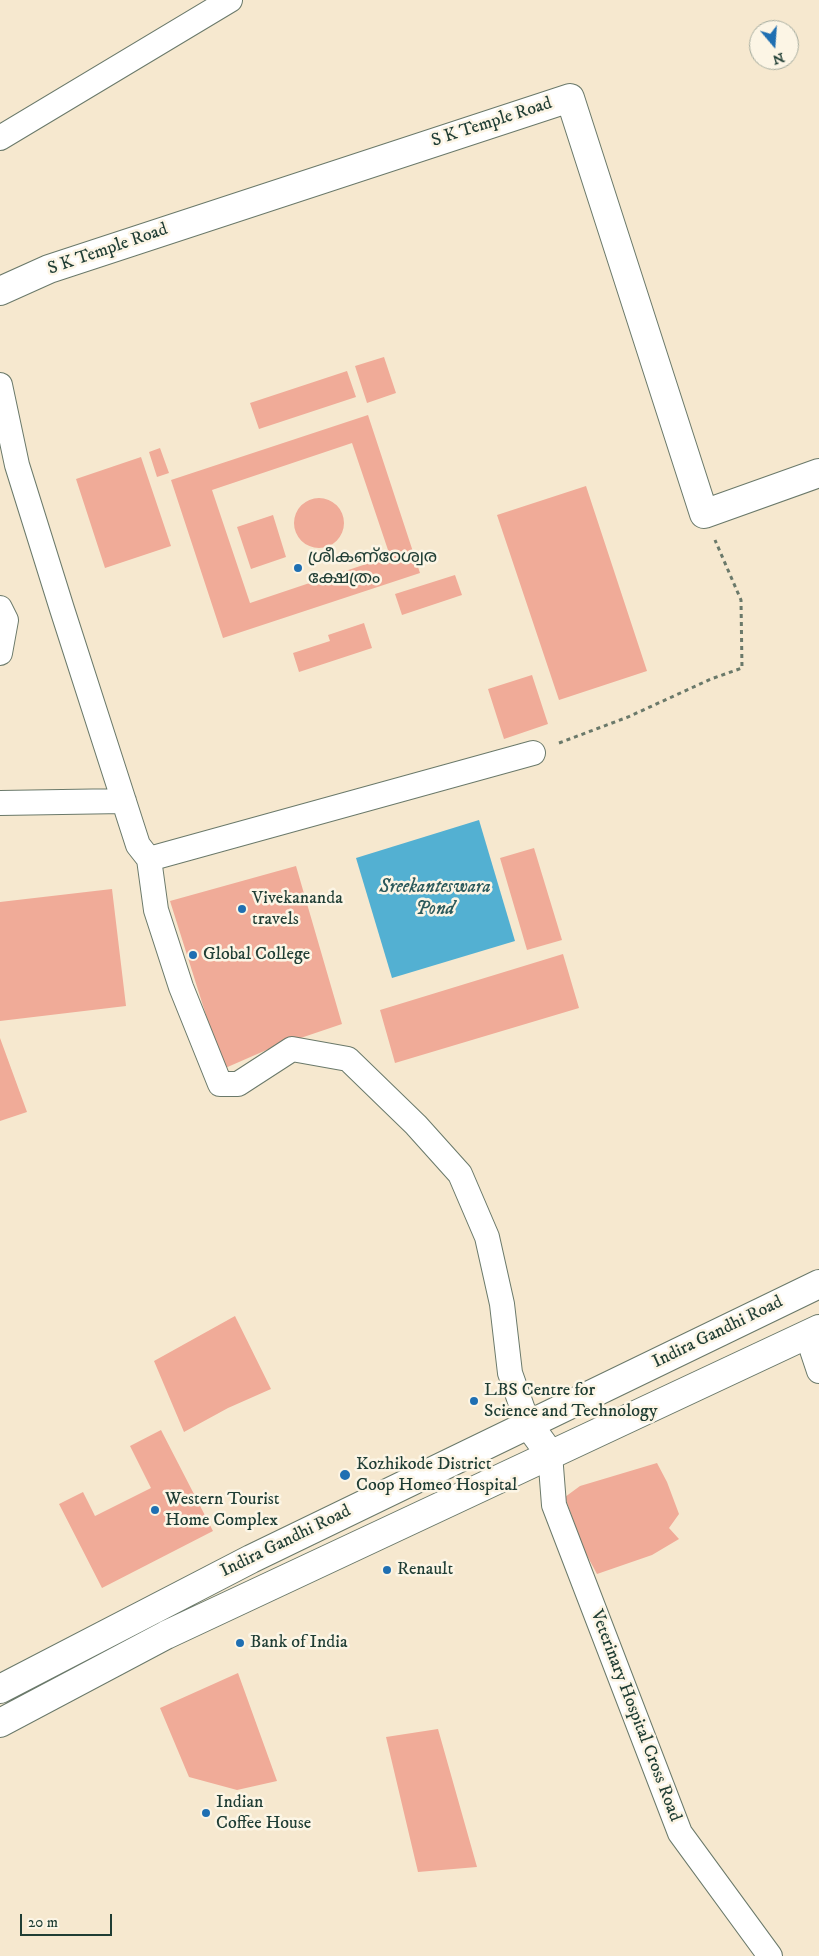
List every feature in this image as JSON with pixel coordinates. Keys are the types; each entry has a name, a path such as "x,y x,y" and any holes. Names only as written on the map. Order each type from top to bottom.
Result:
{"main road":[{"name":"S K Temple Road","path":"0,291 49,269 570,98 704,514"},
{"path":"704,514 819,473"},
{"name":"Indira Gandhi Road","path":"0,1689 251,1559 819,1284"},
{"name":"Indira Gandhi Road","path":"0,1724 166,1635 813,1332"},
{"path":"528,1424 550,1454"}],"street":[{"path":"0,138 230,0"},
{"path":"0,385 17,465 138,844 149,860 156,910 181,987 220,1084 238,1084 292,1049 348,1059 416,1125 460,1174 487,1237 502,1304 510,1373 528,1424"},
{"path":"0,608 6,620 0,653"},
{"path":"149,860 532,753"},
{"path":"0,803 124,801"},
{"path":"813,1332 819,1371"},
{"name":"Veterinary Hospital Cross Road","path":"550,1454 554,1505 680,1833 770,1956"}],"path":[{"path":"532,753 628,717 712,679 742,668 741,600 704,514"}],"water":[{"name":"Sreekanteswara Pond","path":"479,820 515,941 392,978 356,858"}],"building":[{"path":"384,357 396,393 367,403 355,366"},
{"path":"347,371 356,397 259,429 250,403"},
{"path":"368,415 420,573 223,638 171,480","holes":["352,443 390,556 250,603 212,490"]},
{"path":"160,448 169,473 157,477 149,452"},
{"path":"141,457 171,546 105,568 76,479"},
{"path":"586,486 647,671 559,700 497,515"},
{"path":"319,498 328,500 339,509 344,523 342,532 333,543 319,548 310,546 299,537 294,523 296,514 305,503"},
{"path":"273,515 286,557 251,569 237,527"},
{"path":"455,575 462,595 402,615 395,594"},
{"path":"364,623 372,648 299,672 293,653 330,641 328,635"},
{"path":"532,675 548,724 504,739 488,689"},
{"path":"534,848 562,940 527,950 500,858"},
{"path":"296,866 342,1024 271,1048 223,1069 170,901"},
{"path":"112,889 126,1006 0,1021 0,902"},
{"path":"563,954 579,1008 395,1063 380,1010"},
{"path":"0,1038 27,1112 0,1121"},
{"path":"235,1316 271,1389 228,1408 184,1432 154,1361"},
{"name":"Western Tourist Home Complex","path":"161,1430 213,1531 102,1588 59,1504 83,1492 95,1516 151,1488 130,1446"},
{"path":"657,1463 667,1482 679,1514 669,1528 679,1539 652,1555 597,1574 584,1550 565,1497 580,1486"},
{"path":"238,1673 277,1781 237,1790 189,1777 160,1708"},
{"path":"438,1729 477,1867 418,1872 386,1737"}],"place":[{"name":"ശ്രീകണ്ഠേശ്വര ക്ഷേത്രം","path":"298,568"},
{"name":"Vivekananda travels","path":"242,909"},
{"name":"Global College","path":"193,955"},
{"name":"LBS Centre for Science and Technology","path":"474,1401"},
{"name":"Kozhikode District Coop Homeo Hospital","path":"345,1475"},
{"name":"Western Tourist Home Complex","path":"155,1510"},
{"name":"Renault","path":"387,1570"},
{"name":"Bank of India","path":"240,1643"},
{"name":"Indian Coffee House","path":"206,1813"}]}
